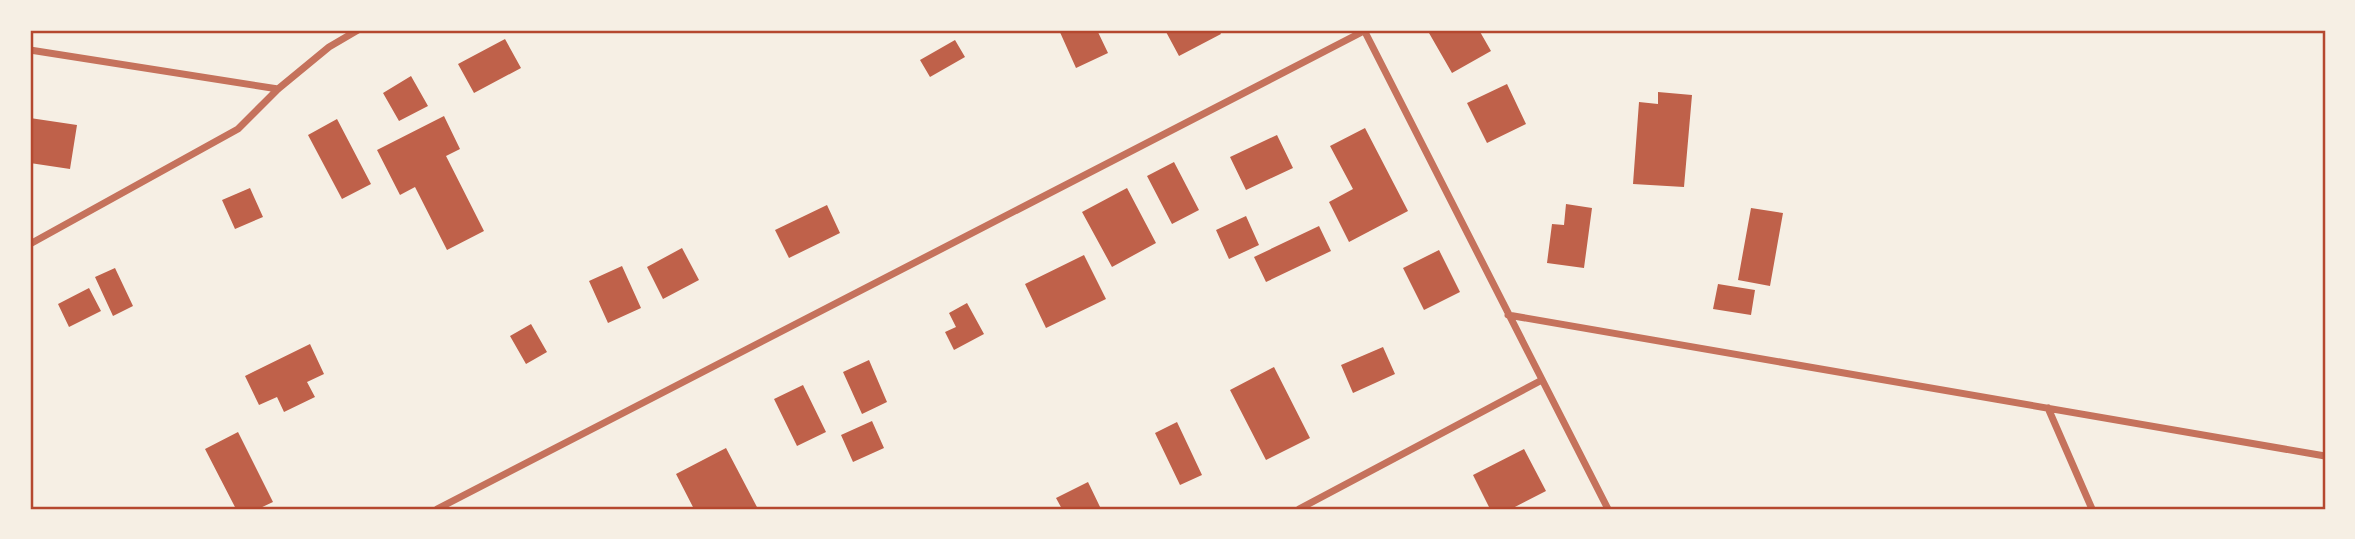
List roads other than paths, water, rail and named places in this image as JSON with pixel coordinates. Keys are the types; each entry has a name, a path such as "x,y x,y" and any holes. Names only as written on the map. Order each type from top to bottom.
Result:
{"street":[{"path":"30,244 238,129 278,89 329,47 358,30"},
{"path":"437,509 1364,31 1608,509"},
{"path":"30,50 278,89"},
{"path":"1508,315 2325,456"},
{"path":"1299,509 1542,380"},
{"path":"2048,408 2092,509"}]}
